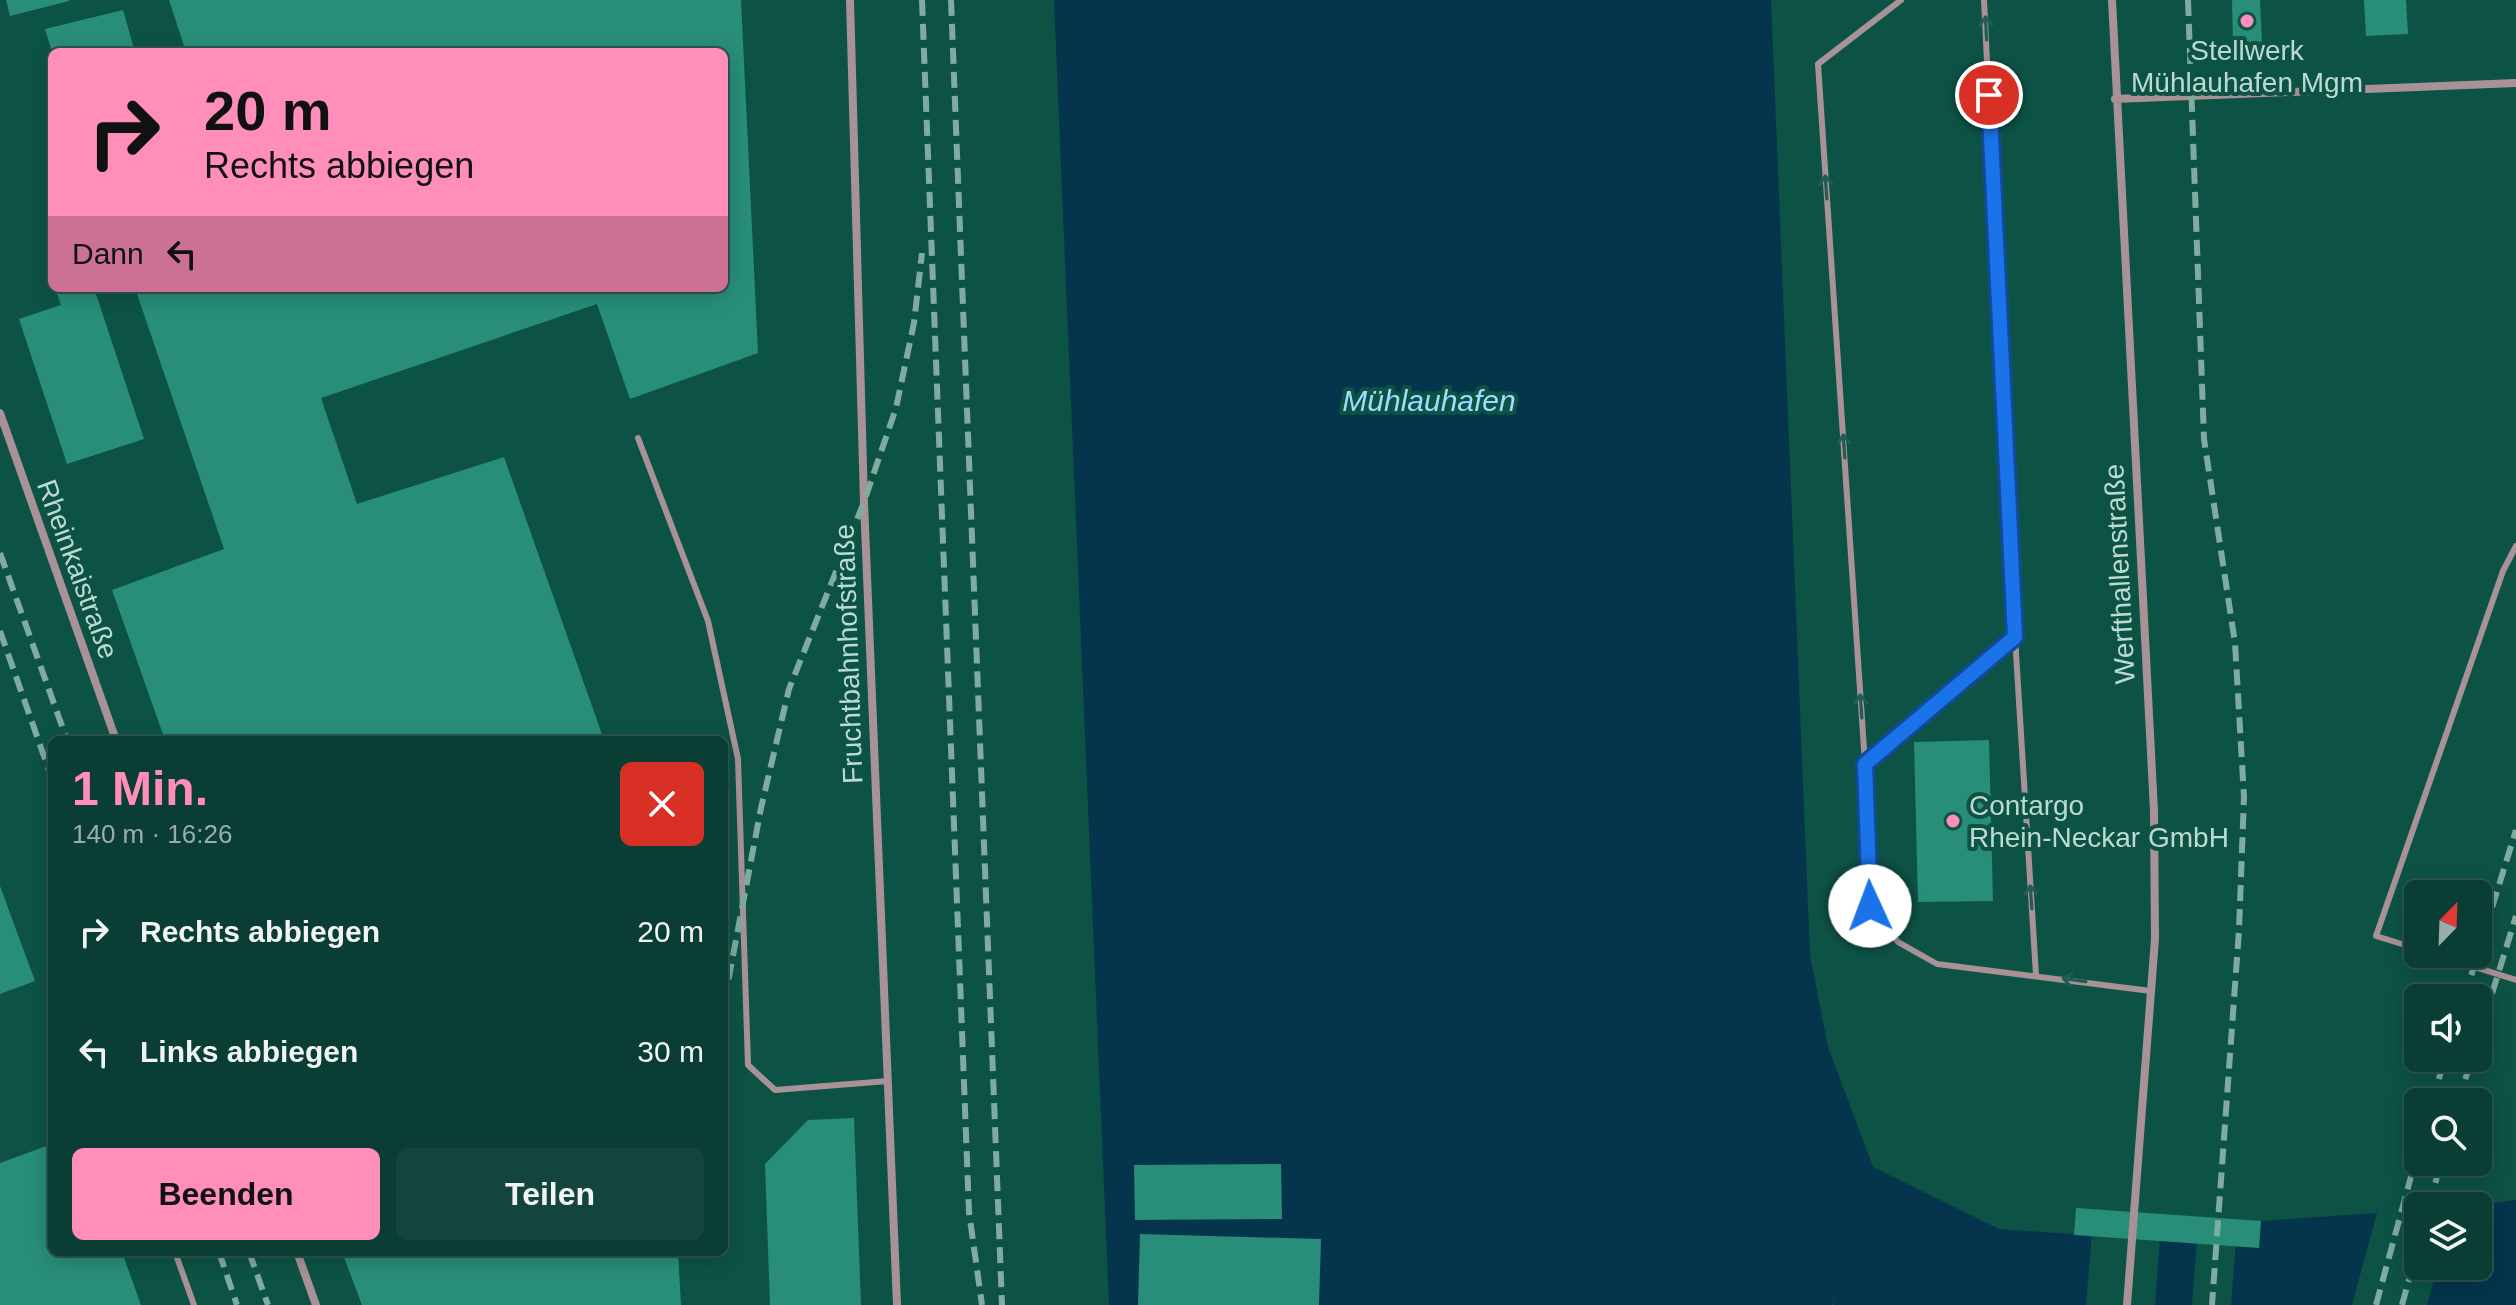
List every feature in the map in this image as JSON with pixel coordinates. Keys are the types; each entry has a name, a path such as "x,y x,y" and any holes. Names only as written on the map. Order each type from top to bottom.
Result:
{"street":[{"name":"Fruchtbahnhofstraße","path":"850,0 864,502 897,1305"},
{"name":"Werfthallenstraße","path":"2112,0 2154,811 2155,939 2127,1305"},
{"path":"2115,99 2516,83"},
{"name":"Rheinkaistraße","path":"0,413 115,736"},
{"path":"298,1256 316,1305"}],"lane":[{"path":"1901,0 1818,64 1865,764 1870,906 1898,942 1937,964 2151,991"},
{"path":"1984,0 2015,637 2036,975"},
{"path":"638,438 708,621 738,759 748,1065 775,1090 888,1081"},
{"path":"2404,945 2376,936 2503,571 2516,546"},
{"path":"1865,764 2015,637"},
{"path":"2478,968 2516,980"},
{"path":"176,1256 194,1305"}],"water":[{"name":"Mühlauhafen","path":"1054,0 1771,0 1810,955 1828,1047 1873,1167 1999,1229 2259,1247 2261,1221 2404,1211 2404,1280 2492,1280 2492,1203 2516,1200 2516,1305 1833,1305 1836,1293 1832,1305 1109,1305"}],"pier":[{"path":"2404,1207 2404,1280 2434,1280 2427,1305 2352,1305 2378,1209"},
{"path":"2092,1232 2160,1237 2155,1305 2086,1305"},
{"path":"2197,1239 2236,1242 2231,1305 2192,1305"}],"building":[{"path":"6,0 69,0 69,1 10,16"},
{"path":"169,0 741,0 758,353 630,399 597,304 321,398 357,504 504,457 603,736 164,736 112,590 224,549 136,292 728,292 728,48 185,48"},
{"name":"Stellwerk Mühlauhafen Mgm","path":"2232,0 2260,0 2262,42 2233,43"},
{"path":"2364,0 2406,0 2408,34 2366,36"},
{"path":"123,10 134,48 51,48 45,29"},
{"path":"56,292 95,292 144,439 67,464 19,319 61,305"},
{"name":"Contargo Rhein-Neckar GmbH","path":"1989,740 1993,901 1918,902 1914,742"},
{"path":"0,886 35,981 0,994"},
{"path":"854,1118 861,1305 770,1305 765,1164 808,1120"},
{"path":"48,1145 48,1256 123,1256 141,1305 0,1305 0,1163"},
{"path":"1281,1164 1282,1219 1135,1220 1134,1165"},
{"path":"2076,1208 2261,1221 2259,1248 2074,1235"},
{"path":"1140,1234 1321,1239 1319,1305 1138,1305"},
{"path":"344,1256 678,1256 681,1305 362,1305"}],"railway":[{"path":"922,0 969,1212 982,1305"},
{"path":"951,0 1002,1305"},
{"path":"2188,0 2204,439 2235,643 2244,797 2239,930 2212,1305"},
{"path":"728,982 761,808 789,689 864,502 896,408 914,323 922,253"},
{"path":"0,553 66,736"},
{"path":"0,631 48,768"},
{"path":"2492,908 2516,830"},
{"path":"2492,994 2516,916"},
{"path":"2468,984 2474,968"},
{"path":"2436,1088 2441,1072"},
{"path":"2462,1088 2468,1072"},
{"path":"2376,1305 2411,1176"},
{"path":"2433,1192 2437,1176"},
{"path":"220,1256 237,1305"},
{"path":"250,1256 268,1305"},
{"path":"2402,1305 2409,1280"}],"place":[{"name":"Stellwerk Mühlauhafen Mgm","path":"2247,21"},
{"name":"Contargo Rhein-Neckar GmbH","path":"1953,821"}],"route":[{"path":"1870,906 1865,764 2015,637 1989,95"}]}
